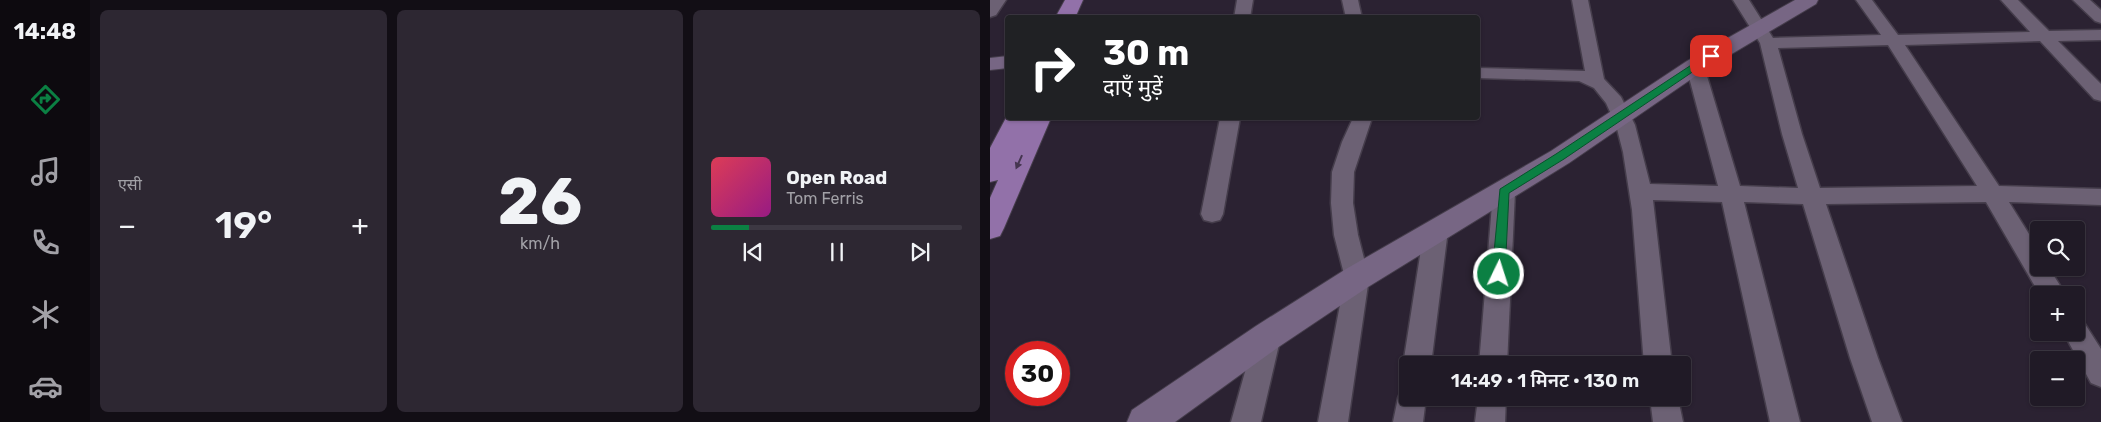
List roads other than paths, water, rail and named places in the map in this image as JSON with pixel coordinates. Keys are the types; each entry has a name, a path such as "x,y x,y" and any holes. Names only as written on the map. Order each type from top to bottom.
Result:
{"highway":[{"path":"1066,15 1074,0"},
{"path":"1085,15 1091,0"},
{"path":"990,173 1016,120"},
{"path":"990,228 1038,120"}],"street":[{"path":"990,12 998,0"},
{"path":"1242,15 1245,0"},
{"path":"1350,0 1353,15"},
{"path":"1580,0 1595,79"},
{"path":"1741,0 1764,35 1792,134 1864,358 1887,422"},
{"path":"1145,422 1268,336 1357,278 1560,157 1695,66 1764,35 1809,0"},
{"path":"1864,0 1894,40 1992,194 2048,286"},
{"path":"2009,0 2046,36 2101,95"},
{"path":"2081,0 2101,18"},
{"path":"1764,35 1894,40 2101,34"},
{"path":"990,64 1005,62"},
{"path":"1695,66 1731,194 1785,422"},
{"path":"1480,73 1582,76 1595,79 1603,86 1622,114 1631,141 1640,192 1657,356"},
{"path":"1212,214 1230,120"},
{"path":"1333,422 1357,278 1346,235 1342,186 1346,160 1361,120"},
{"path":"1495,356 1504,192"},
{"path":"1640,192 1813,196 1992,194 2101,197"},
{"path":"1418,356 1436,230"},
{"path":"1246,422 1268,336"},
{"path":"2081,341 2101,374"},
{"path":"1408,422 1411,406"},
{"path":"1490,422 1491,406"},
{"path":"1665,406 1668,422"}]}
